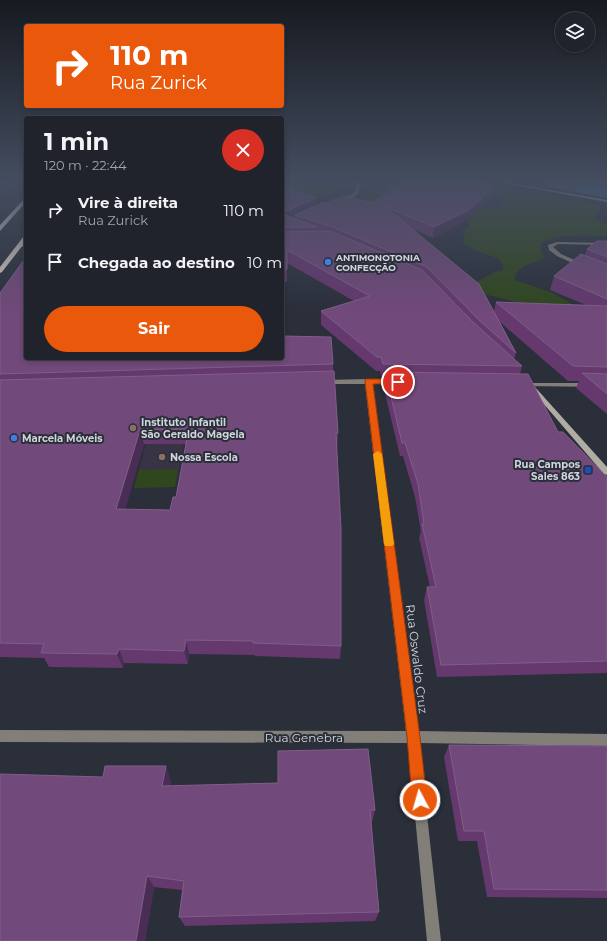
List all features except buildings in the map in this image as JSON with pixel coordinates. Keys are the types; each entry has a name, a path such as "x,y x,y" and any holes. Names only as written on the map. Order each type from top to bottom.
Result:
{"main road":[{"path":"0,271 22,246"},
{"path":"527,382 607,472"}],"street":[{"path":"585,267 558,255 551,249 550,246 558,244 607,244"},
{"name":"Rua Oswaldo Cruz","path":"368,381 413,737 434,941"},
{"path":"314,382 399,382"},
{"path":"514,384 527,382 607,385"},
{"name":"Rua Genebra","path":"0,736 413,737 607,740"}],"shaded area":[{"name":"Nossa Escola","path":"192,405 175,487 134,488 146,444"}],"green space":[{"path":"470,225 607,225 607,236 565,236 541,243 540,247 544,258 520,269 515,276 515,280 553,293 578,308 532,306 484,294 478,286 478,281 495,272 503,270 503,265 499,259 475,250 462,243 465,241 463,231 470,227"},
{"path":"178,469 175,487 134,488 139,470"}],"slow traffic":[{"path":"378,454 389,544"}],"place":[{"name":"ANTIMONOTONIA CONFECÇÃO","path":"328,262"},
{"name":"Instituto Infantil São Geraldo Magela","path":"133,428"},
{"name":"Marcela Móveis","path":"14,438"},
{"name":"Nossa Escola","path":"162,457"},
{"name":"Rua Campos Sales 863","path":"588,470"}],"route":[{"path":"398,382 368,381 420,800"}]}
